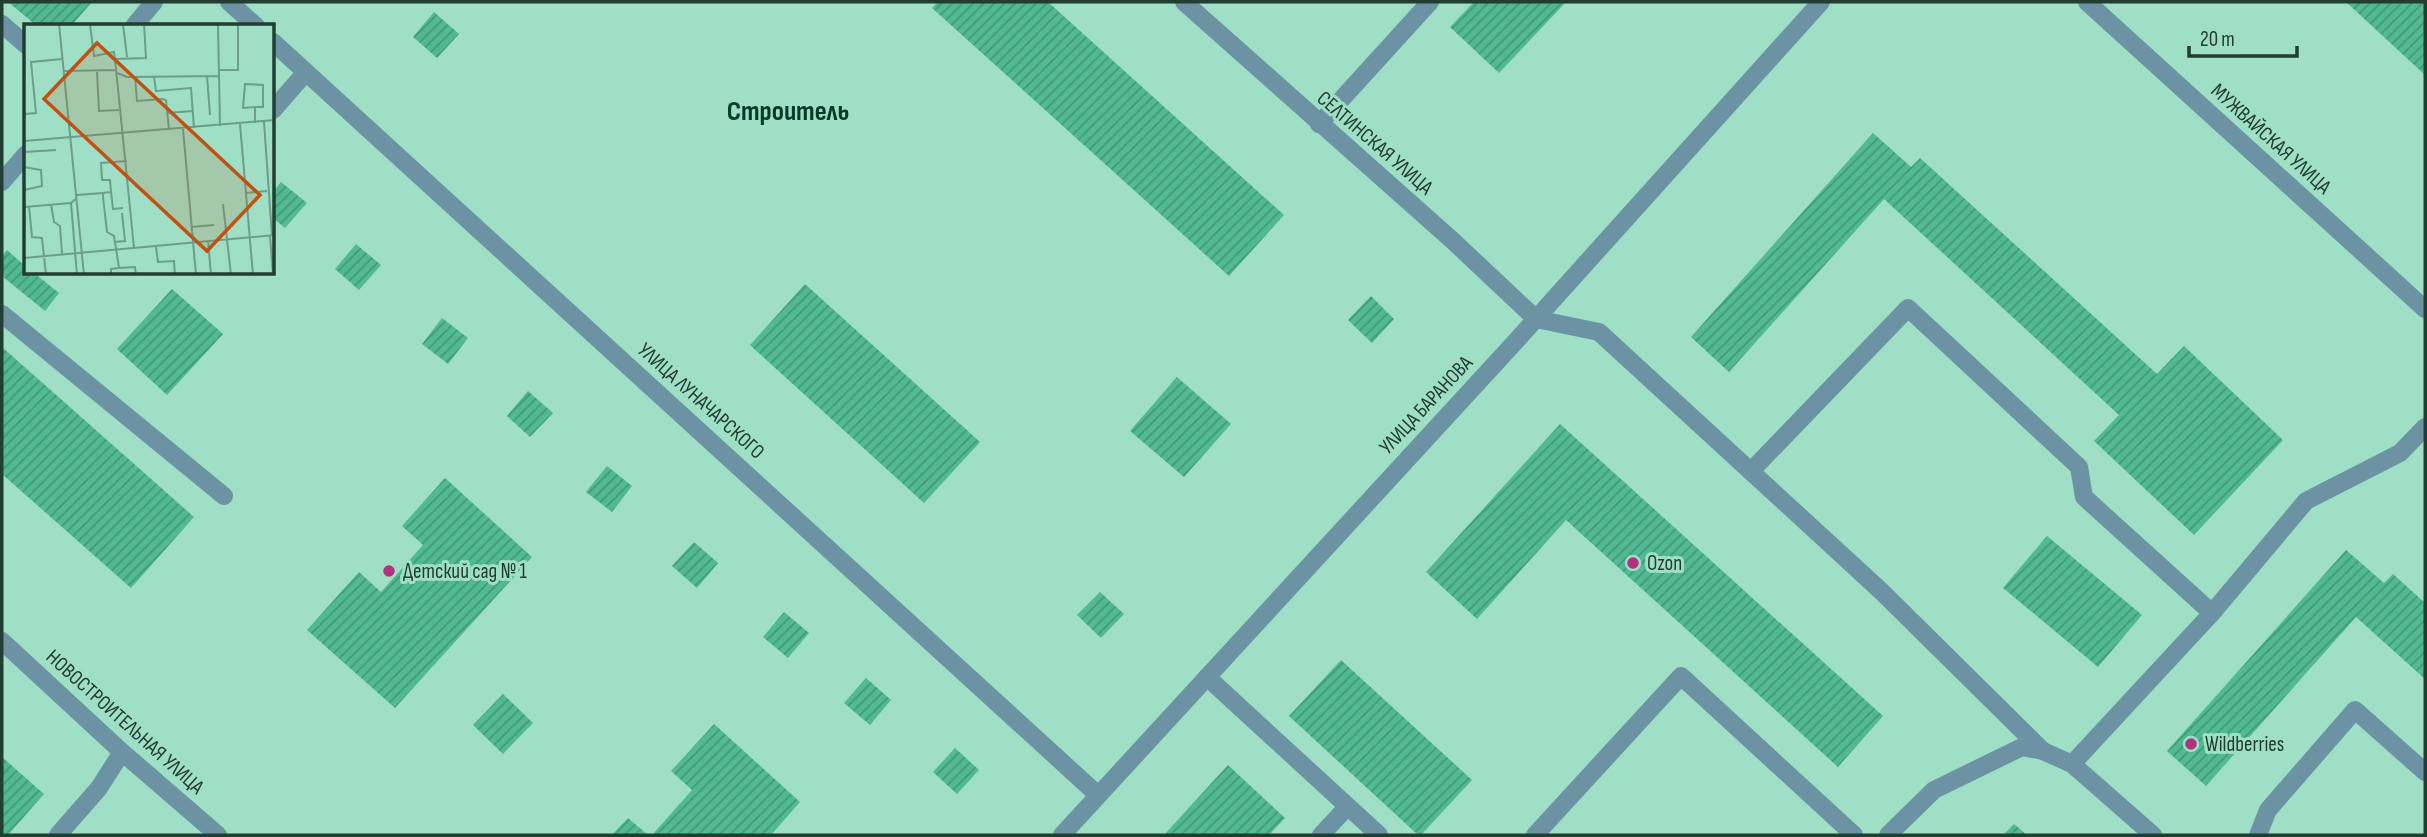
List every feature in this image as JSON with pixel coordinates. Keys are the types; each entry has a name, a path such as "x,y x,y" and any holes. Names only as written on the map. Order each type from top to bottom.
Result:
{"street":[{"path":"136,24 154,2"},
{"path":"229,2 254,24"},
{"name":"СЕЛТИНСКАЯ УЛИЦА","path":"1184,2 1452,240 1535,319"},
{"path":"1319,124 1430,2"},
{"name":"УЛИЦА БАРАНОВА","path":"1062,835 1821,2"},
{"name":"МУЖВАЙСКАЯ УЛИЦА","path":"2087,2 2425,309"},
{"path":"2,24 24,43"},
{"name":"УЛИЦА ЛУНАЧАРСКОГО","path":"275,44 1098,795"},
{"path":"275,108 306,72"},
{"path":"2,182 24,156"},
{"path":"1751,471 1908,308 2079,467 2084,497 2212,613"},
{"path":"2,314 223,496"},
{"path":"1535,319 1599,332 1881,591 2043,751"},
{"path":"2072,764 2212,613 2306,501 2400,453 2425,427"},
{"name":"НОВОСТРОИТЕЛЬНАЯ УЛИЦА","path":"2,641 122,752 218,835"},
{"path":"1535,835 1681,676 1854,835"},
{"path":"1207,677 1378,835"},
{"path":"2258,835 2268,810 2355,710 2425,772"},
{"path":"1888,835 1934,790 2022,747 2043,751 2072,764 2153,835"},
{"path":"58,835 99,788 122,752"},
{"path":"1321,835 1347,807"}],"building":[{"path":"8,2 92,2 73,24 35,24"},
{"path":"938,2 1048,2 1284,215 1229,276 932,8"},
{"path":"1474,2 1566,2 1499,73 1450,27"},
{"path":"2346,2 2425,2 2425,75"},
{"path":"434,12 459,34 437,58 413,37"},
{"path":"1873,133 1911,167 1920,158 2157,374 2184,346 2283,440 2194,535 2094,441 2119,415 1884,199 1729,372 1691,337"},
{"path":"281,182 307,203 285,228 275,220 275,190"},
{"path":"356,244 381,265 359,290 335,269"},
{"path":"7,250 24,265 24,275 36,275 59,293 45,311 2,276 2,256"},
{"path":"805,284 980,442 924,503 750,345"},
{"path":"172,289 223,334 167,395 117,349"},
{"path":"1371,296 1394,319 1372,343 1348,320"},
{"path":"442,318 468,338 448,364 422,344"},
{"path":"2,347 194,517 131,588 2,474"},
{"path":"1177,377 1231,424 1184,477 1130,431"},
{"path":"528,391 553,413 530,437 507,416"},
{"path":"1560,424 1883,716 1838,767 1566,520 1477,619 1426,572"},
{"path":"607,466 632,486 612,512 586,492"},
{"path":"445,478 532,557 395,708 307,630 359,572 381,592 423,545 402,526"},
{"path":"2047,536 2142,615 2098,667 2003,588"},
{"path":"694,542 718,563 697,588 672,566"},
{"path":"2346,550 2384,583 2393,574 2425,603 2425,679 2356,617 2206,786 2167,751"},
{"path":"1100,592 1124,614 1101,638 1077,615"},
{"path":"784,612 809,633 788,658 763,637"},
{"path":"1341,660 1472,780 1421,835 1289,716"},
{"path":"866,678 891,700 870,725 844,703"},
{"path":"503,694 533,723 503,754 473,725"},
{"path":"714,724 800,802 771,835 652,835 692,790 671,771"},
{"path":"955,748 979,770 957,794 933,772"},
{"path":"2,757 44,794 8,835 2,835"},
{"path":"1228,765 1285,818 1269,835 1164,835"},
{"path":"628,818 648,835 612,835"},
{"path":"2014,824 2027,835 2003,835"}],"place":[{"name":"Ozon","path":"1633,563"},
{"name":"Детский сад № 1","path":"389,571"},
{"name":"Wildberries","path":"2191,744"}],"district":[{"name":"Строитель","path":"788,111"}]}
